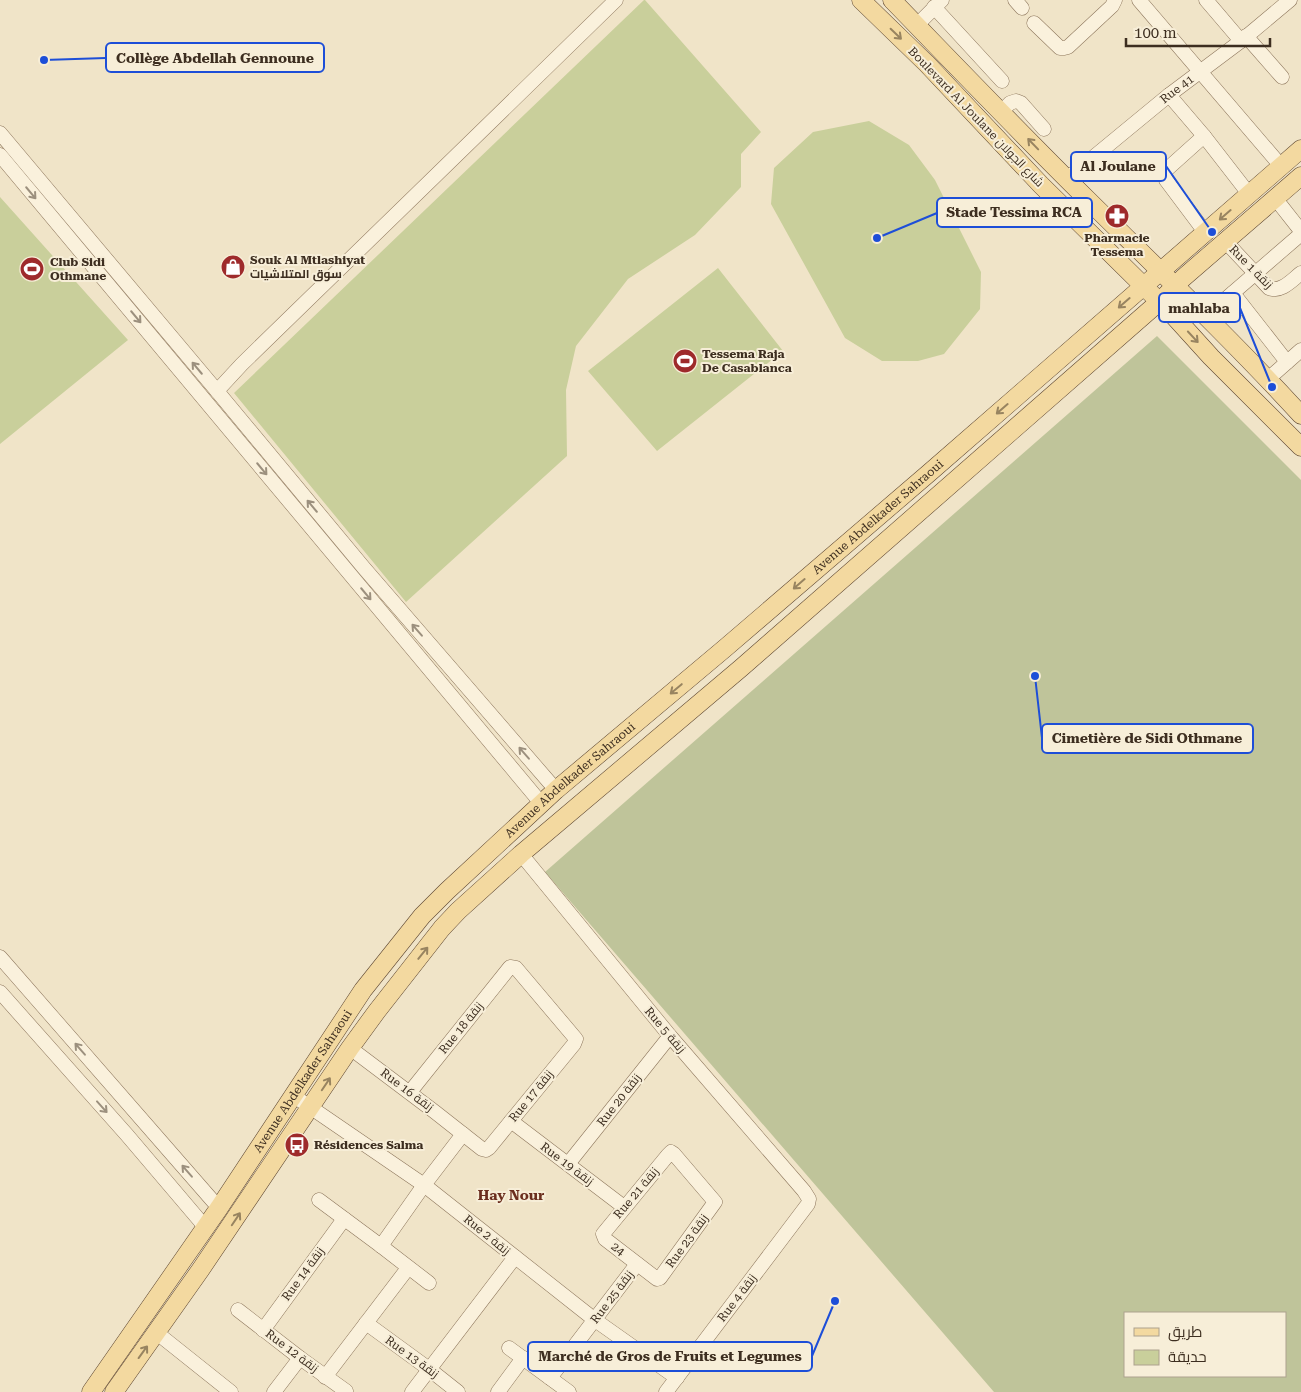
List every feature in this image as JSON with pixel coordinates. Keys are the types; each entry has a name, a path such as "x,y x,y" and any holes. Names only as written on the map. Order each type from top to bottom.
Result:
{"main road":[{"name":"Boulevard Al Joulane شارع الجولان","path":"861,0 927,64 1041,185 1123,265 1301,447"},
{"name":"Boulevard Al Joulane شارع الجولان","path":"892,0 1067,179 1176,285 1301,415"},
{"name":"Avenue Abdelkader Sahraoui","path":"91,1392 206,1228 363,990 422,916 541,803 724,649 1301,149"},
{"name":"Avenue Abdelkader Sahraoui","path":"114,1392 202,1270 350,1048 442,928 458,911 521,854 741,668 1301,176"},
{"path":"724,649 741,668"},
{"path":"651,710 668,729"}],"street":[{"path":"216,391 616,0"},
{"path":"1034,23 1060,48 1068,47 1112,6 1115,0"},
{"path":"1139,0 1281,166"},
{"path":"1206,0 1282,77"},
{"name":"Rue 41","path":"1067,179 1169,95 1244,39 1290,0"},
{"path":"917,25 938,4 978,56 1002,81"},
{"path":"962,71 978,56"},
{"path":"1169,95 1204,136 1248,194"},
{"path":"1001,112 1010,103 1016,101 1044,129"},
{"path":"0,133 364,568 556,790"},
{"path":"1204,136 1164,175 1205,232"},
{"path":"0,156 541,803"},
{"path":"1206,316 1301,233 1274,198"},
{"name":"Rue 1 زنقة","path":"1225,241 1269,288 1274,290 1280,289 1301,273"},
{"path":"1233,293 1287,362"},
{"path":"1268,379 1301,350"},
{"path":"249,454 261,444"},
{"path":"460,706 473,695"},
{"name":"Rue 5 زنقة","path":"521,854 670,1036 804,1191 809,1199 808,1204"},
{"path":"0,957 219,1208"},
{"name":"Rue 18 زنقة","path":"410,1092 509,968 513,966 576,1041"},
{"path":"0,992 127,1135 206,1228"},
{"name":"Rue 20 زنقة","path":"568,1164 670,1036"},
{"name":"Rue 17 زنقة","path":"486,1150 576,1041"},
{"name":"Rue 16 زنقة","path":"350,1048 410,1092 482,1149 486,1150"},
{"name":"Rue 2 زنقة","path":"294,1096 424,1185 595,1320 677,1378"},
{"name":"Rue 19 زنقة","path":"511,1121 624,1207"},
{"path":"381,1246 463,1134"},
{"name":"Rue 21 زنقة","path":"602,1236 671,1152 715,1202"},
{"path":"318,1200 429,1284"},
{"name":"Rue 23 زنقة","path":"658,1279 715,1202"},
{"name":"Rue 4 زنقة","path":"666,1392 808,1204"},
{"name":"Rue 14 زنقة","path":"263,1330 344,1219"},
{"name":"24","path":"602,1236 658,1279"},
{"path":"412,1392 515,1257"},
{"name":"Rue 25 زنقة","path":"550,1378 637,1264"},
{"path":"325,1377 408,1268"},
{"name":"Rue 12 زنقة","path":"238,1310 346,1391"},
{"name":"Rue 13 زنقة","path":"366,1323 458,1392"},
{"path":"157,1333 231,1392"},
{"path":"509,1348 570,1392"},
{"path":"274,1392 300,1358"},
{"path":"498,1392 523,1358"}],"green space":[{"path":"644,0 761,132 741,154 741,187 695,235 628,279 576,346 566,390 567,456 406,602 234,393"},
{"path":"869,121 909,145 935,180 981,272 980,309 944,354 918,361 882,361 845,338 771,204 774,168 813,132"},
{"name":"Club Sidi Othmane","path":"0,197 128,340 0,444"},
{"name":"Tessema Raja De Casablanca","path":"718,268 783,351 657,451 588,371"},
{"path":"1157,336 1301,480 1301,1392 994,1392 545,872"}],"place":[{"name":"Collège Abdellah Gennoune","path":"44,60"},
{"name":"Pharmacie Tessema","path":"1117,216"},
{"name":"Al Joulane","path":"1212,232"},
{"name":"Stade Tessima RCA","path":"877,238"},
{"name":"Souk Al Mtlashiyat سوق المتلاشيات","path":"233,267"},
{"name":"Club Sidi Othmane","path":"32,269"},
{"name":"Tessema Raja De Casablanca","path":"685,361"},
{"name":"mahlaba","path":"1272,387"},
{"name":"Cimetière de Sidi Othmane","path":"1035,676"},
{"name":"Résidences Salma","path":"297,1145"},
{"name":"Marché de Gros de Fruits et Legumes","path":"835,1301"}],"district":[{"name":"Hay Nour","path":"511,1195"}]}
